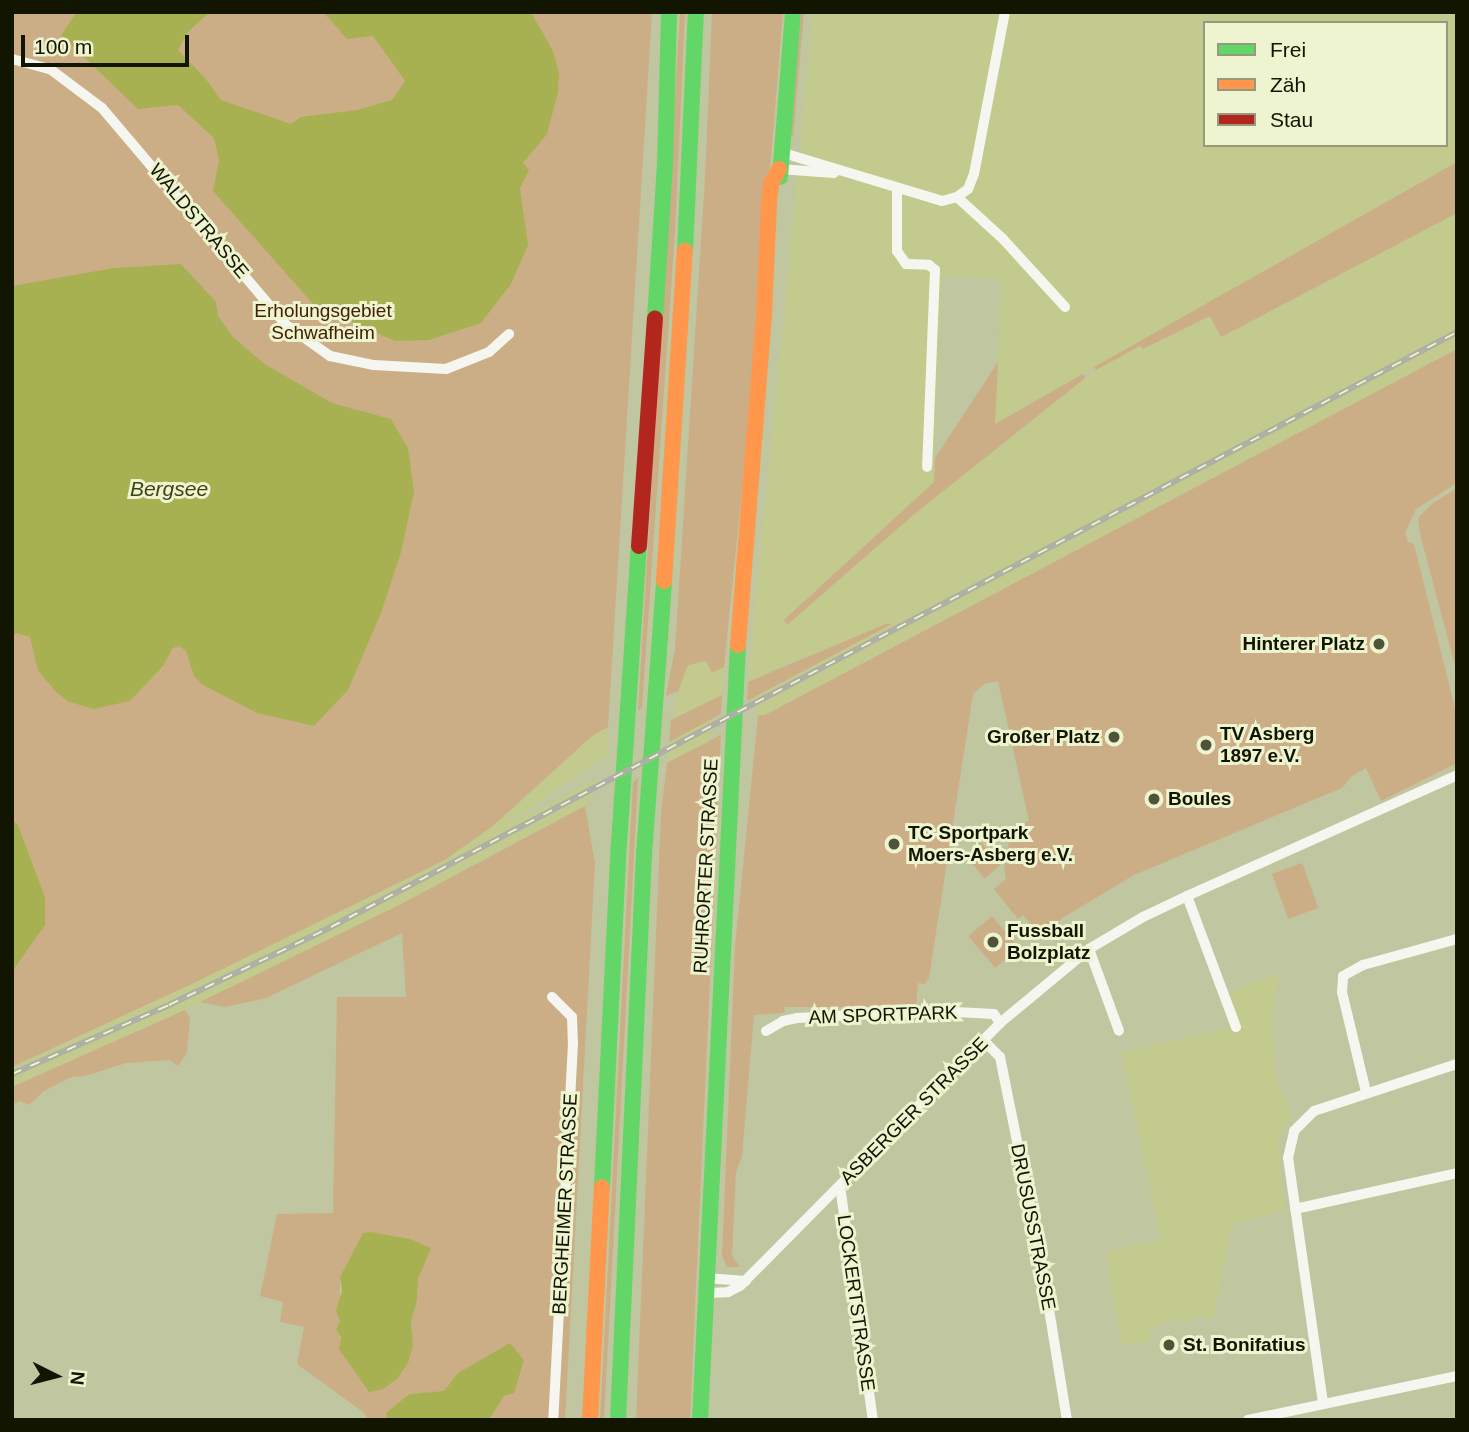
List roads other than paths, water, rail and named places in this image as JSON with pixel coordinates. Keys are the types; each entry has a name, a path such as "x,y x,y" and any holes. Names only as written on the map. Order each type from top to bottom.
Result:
{"main road":[{"path":"590,1420 619,857 665,166 670,12"},
{"path":"618,1420 644,855 679,370 696,12"},
{"name":"RUHRORTER STRASSE","path":"700,1420 738,645 764,314 769,203 771,184 779,160 793,12"}],"street":[{"path":"779,160 942,201 957,197 968,189 974,174 1005,12"},
{"name":"WALDSTRASSE","path":"12,59 50,69 102,108 285,324 330,356 374,365 446,369 489,352 509,334"},
{"path":"779,160 847,175"},
{"path":"897,188 897,251 906,264 929,265 935,270 926,467"},
{"path":"957,197 1003,239 1065,307"},
{"name":"ASBERGER STRASSE","path":"705,1285 746,1281 1000,1023 1089,949 1143,917 1187,896 1457,775"},
{"path":"1187,896 1236,1027"},
{"path":"1366,1092 1342,992 1342,976 1363,965 1457,939"},
{"path":"1089,949 1119,1031"},
{"name":"BERGHEIMER STRASSE","path":"552,997 572,1017 573,1043 552,1420"},
{"name":"AM SPORTPARK","path":"766,1031 783,1021 797,1017 937,1011 994,1014 1000,1023"},
{"name":"DRUSUSSTRASSE","path":"984,1041 1000,1057 1042,1266 1068,1420"},
{"path":"1323,1403 1288,1158 1294,1131 1314,1111 1457,1064"},
{"path":"1295,1209 1457,1173"},
{"name":"LOCKERTSTRASSE","path":"840,1186 873,1420"},
{"path":"1248,1420 1457,1376"}],"water":[{"path":"77,12 210,12 188,32 178,50 205,78 221,100 291,124 301,117 357,110 392,100 405,81 373,36 347,39 323,12 531,12 553,51 559,73 558,92 547,134 523,163 529,170 520,188 528,245 511,284 481,323 429,340 395,341 313,304 213,191 219,160 214,138 178,105 138,109 61,35"},
{"name":"Bergsee","path":"181,264 216,302 218,316 233,337 263,363 332,403 391,419 408,448 414,492 401,552 381,613 348,690 314,726 257,713 203,685 194,676 186,651 179,646 173,648 163,666 130,701 94,709 69,702 56,692 38,671 30,637 16,633 12,637 12,286 114,268"},
{"path":"12,820 18,825 45,897 45,925 12,972"},
{"path":"363,1233 410,1239 431,1248 418,1279 417,1301 411,1321 413,1346 408,1363 397,1379 383,1389 369,1392 339,1349 341,1338 336,1330 340,1321 336,1311 342,1291 340,1277"},
{"path":"510,1343 524,1360 514,1393 504,1396 489,1420 387,1420 386,1413 409,1394 444,1391 458,1373"}],"railway":[{"path":"12,1074 169,1005 331,927 1457,332"}],"place":[{"name":"Hinterer Platz","path":"1379,644"},
{"name":"Großer Platz","path":"1114,737"},
{"name":"TV Asberg 1897 e.V.","path":"1206,745"},
{"name":"Boules","path":"1154,799"},
{"name":"TC Sportpark Moers-Asberg e.V.","path":"894,844"},
{"name":"Fussball Bolzplatz","path":"993,942"},
{"name":"St. Bonifatius","path":"1169,1345"}],"park label":[{"name":"Erholungsgebiet Schwafheim","path":"323,322"}]}
